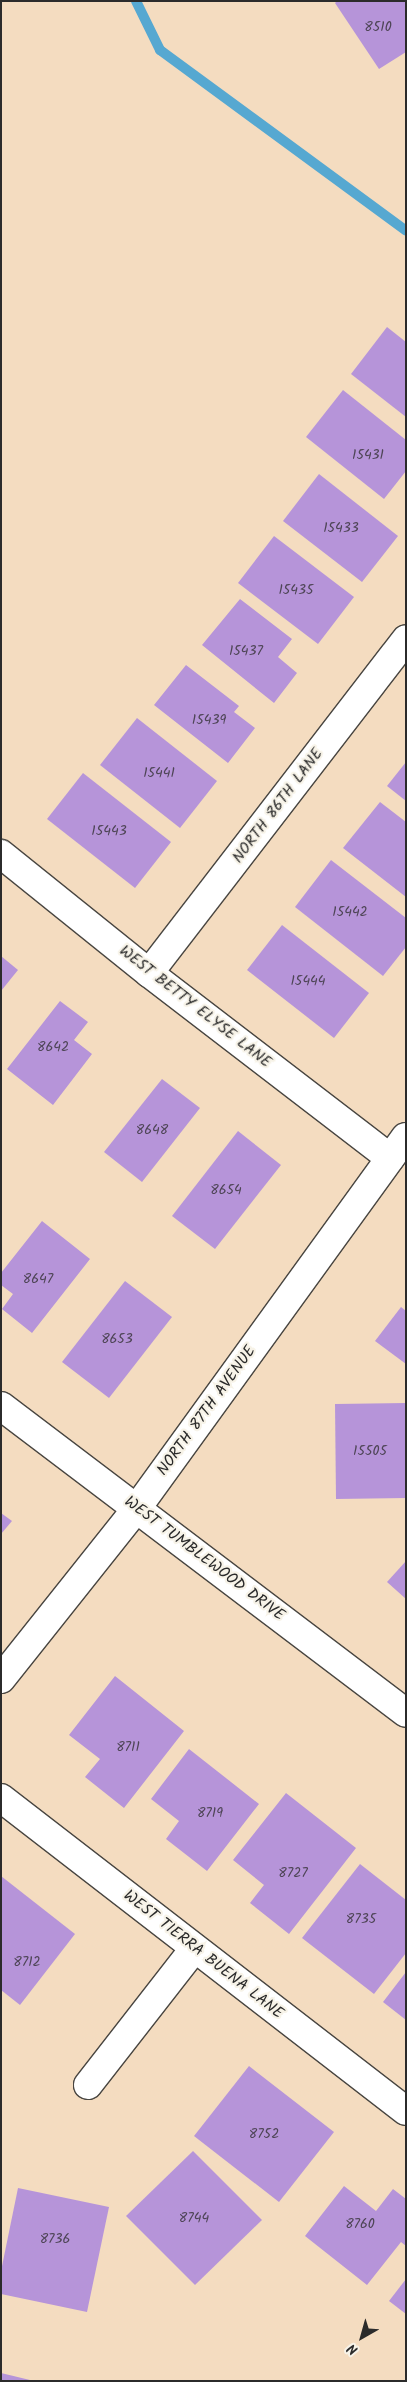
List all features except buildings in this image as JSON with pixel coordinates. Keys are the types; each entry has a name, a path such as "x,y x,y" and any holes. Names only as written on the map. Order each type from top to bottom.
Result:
{"street":[{"name":"NORTH 86TH LANE","path":"149,973 406,639"},
{"name":"WEST BETTY ELYSE LANE","path":"1,854 149,973 398,1148"},
{"name":"NORTH 87TH AVENUE","path":"1,1679 137,1508 398,1148"},
{"name":"WEST TUMBLEWOOD DRIVE","path":"1,1406 406,1713"},
{"name":"WEST TIERRA BUENA LANE","path":"1,1798 406,2111"},
{"path":"88,2085 194,1949"}],"waterway":[{"path":"136,1 160,50 406,231"}]}
